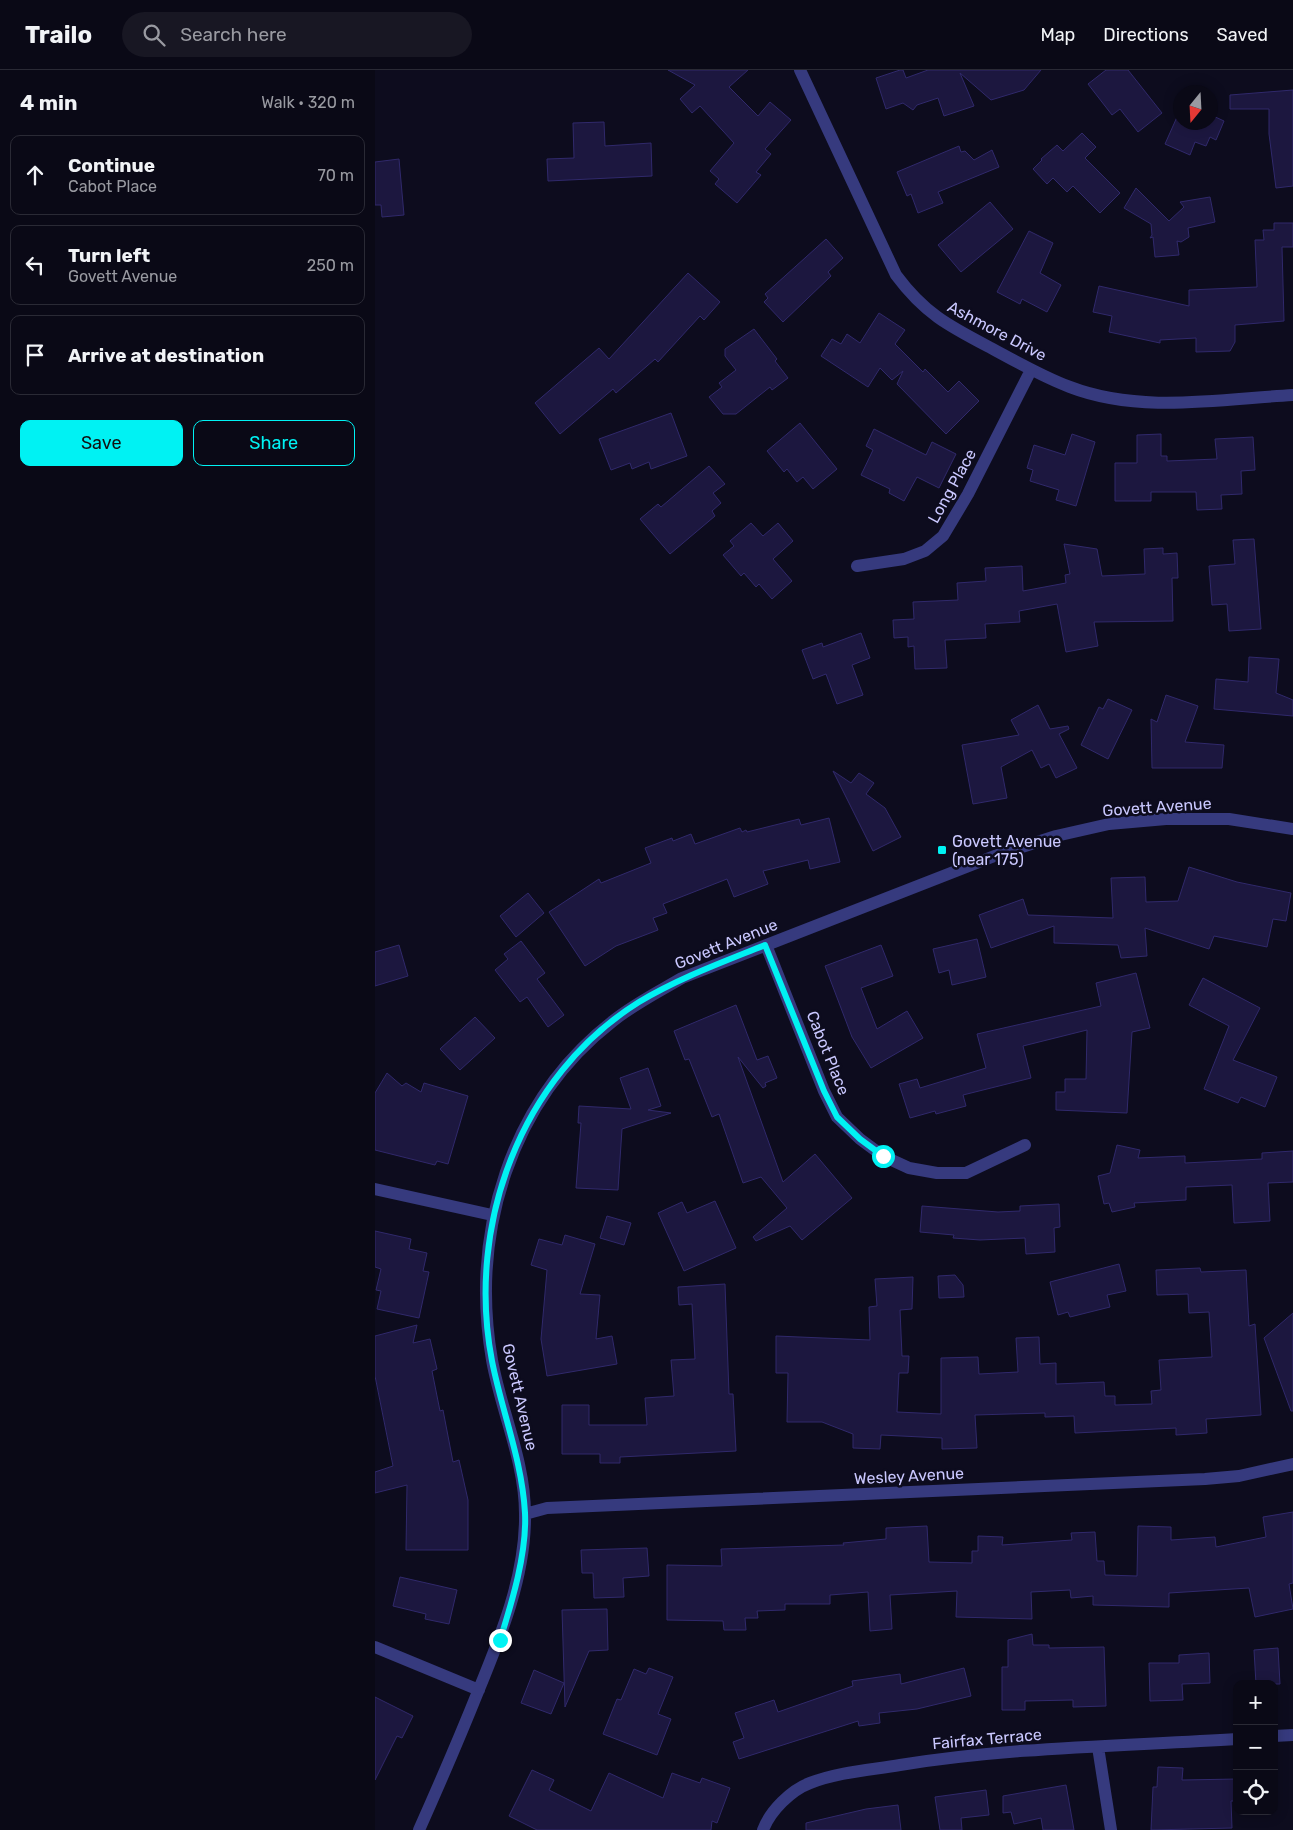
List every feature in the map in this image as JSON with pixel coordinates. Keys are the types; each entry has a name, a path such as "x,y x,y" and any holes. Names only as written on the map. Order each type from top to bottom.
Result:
{"street":[{"name":"Ashmore Drive","path":"800,70 879,244 896,275 914,299 952,328 1031,370 1071,388 1125,400 1159,403 1293,395"},
{"name":"Long Place","path":"857,566 904,559 925,550 943,536 968,494 1031,370"},
{"name":"Govett Avenue","path":"419,1830 500,1640 511,1606 523,1544 525,1514 519,1466 492,1361 488,1324 488,1254 493,1215 505,1172 521,1134 545,1092 568,1063 589,1041 639,1002 682,978 997,855 1056,836 1109,824 1166,819 1229,819 1293,829"},
{"name":"Cabot Place","path":"765,945 824,1091 837,1117 860,1139 883,1156 909,1168 937,1174 966,1173 1025,1145"},
{"path":"375,1189 493,1215"},
{"name":"Wesley Avenue","path":"525,1514 547,1508 1205,1479 1248,1475 1293,1464"},
{"path":"375,1647 479,1690"},
{"path":"1278,1736 1293,1735"},
{"name":"Fairfax Terrace","path":"763,1830 767,1821 786,1799 809,1783 837,1775 965,1754 1233,1739"},
{"path":"1098,1747 1111,1830"}],"building":[{"path":"668,70 748,70 729,87 758,116 770,102 791,120 765,149 771,154 756,172 761,175 737,203 715,184 719,179 710,171 734,143 700,106 692,113 680,99 695,85"},
{"path":"903,70 906,78 928,70 1041,70 1024,90 991,100 960,73 974,106 944,116 938,98 917,105 913,110 903,103 886,109 876,78"},
{"path":"1106,70 1128,70 1162,113 1138,132 1120,109 1112,115 1088,84"},
{"path":"1293,90 1293,186 1276,188 1269,134 1269,109 1230,109 1230,95"},
{"path":"1218,118 1224,121 1216,140 1210,137 1206,146 1195,142 1190,155 1165,144 1173,126 1173,130 1218,130"},
{"path":"604,122 605,146 651,143 652,176 548,181 547,159 574,158 573,123"},
{"path":"1082,133 1096,147 1085,158 1120,193 1100,213 1073,186 1067,192 1053,178 1047,184 1033,169 1057,145 1063,151"},
{"path":"959,146 961,152 965,151 974,160 992,150 999,167 938,192 943,203 918,213 911,194 907,196 897,172"},
{"path":"399,159 404,215 382,217 381,205 375,205 375,162"},
{"path":"1136,188 1169,221 1184,207 1180,202 1210,197 1215,222 1188,228 1189,237 1181,242 1177,241 1179,255 1155,257 1153,237 1150,238 1152,235 1151,224 1124,208"},
{"path":"990,202 1013,229 961,272 938,245"},
{"path":"1274,223 1293,223 1293,247 1282,247 1284,321 1235,325 1235,342 1230,351 1196,352 1196,338 1160,340 1160,343 1109,332 1112,316 1093,312 1099,286 1189,306 1189,290 1257,287 1255,240 1264,240 1263,230 1274,230"},
{"path":"1029,231 1053,243 1040,273 1061,285 1047,312 1022,299 1020,304 997,292"},
{"path":"826,239 843,258 828,272 831,276 783,322 764,302 768,298 765,294"},
{"path":"688,273 720,302 704,320 700,316 658,362 655,359 616,393 613,389 560,434 535,403 599,348 609,359"},
{"path":"879,313 905,330 895,344 923,372 925,369 948,392 959,381 979,401 946,434 897,384 903,371 892,380 880,368 868,387 821,356 832,339 841,344 847,334 860,343"},
{"path":"754,329 777,359 775,361 788,378 772,390 770,387 736,414 723,414 709,397 722,387 719,383 736,370 725,356 725,349"},
{"path":"671,413 687,456 651,469 649,462 632,469 630,463 611,470 599,439"},
{"path":"800,423 837,469 813,489 803,477 797,482 787,469 784,472 767,451"},
{"path":"874,429 926,455 932,442 956,454 939,488 917,477 904,501 889,493 890,489 861,475 873,450 866,446"},
{"path":"1072,434 1095,442 1076,506 1056,500 1059,490 1030,481 1033,470 1027,468 1034,445 1065,455"},
{"path":"1161,434 1161,456 1167,456 1167,461 1217,459 1215,439 1253,437 1255,470 1241,471 1242,494 1221,495 1222,509 1197,510 1196,492 1151,492 1151,501 1115,501 1115,463 1137,463 1137,435"},
{"path":"709,466 725,484 713,493 721,503 712,511 715,516 670,554 640,519 658,504 661,507"},
{"path":"751,523 763,536 778,523 793,541 773,559 792,581 772,599 759,584 756,587 744,573 741,576 723,555 734,546 730,541"},
{"path":"1254,539 1261,629 1229,631 1227,604 1212,605 1209,566 1235,564 1233,540"},
{"path":"1064,544 1097,549 1102,576 1145,574 1144,549 1163,548 1163,554 1177,553 1178,578 1172,578 1173,621 1094,622 1098,646 1066,652 1057,604 1019,611 1020,622 985,624 986,638 945,640 947,668 915,669 914,646 908,647 908,637 894,638 893,620 914,619 913,602 958,600 957,583 986,581 985,568 1022,566 1023,591 1066,583 1065,575 1070,574"},
{"path":"861,633 870,658 852,665 863,695 837,704 826,674 813,679 802,650 822,643 823,647"},
{"path":"1249,657 1279,659 1276,693 1293,700 1293,716 1214,709 1216,679 1248,682"},
{"path":"1166,695 1198,706 1185,742 1224,745 1222,768 1152,768 1151,719 1157,722"},
{"path":"1108,699 1132,710 1108,759 1081,745 1099,707 1103,709"},
{"path":"1038,705 1050,729 1068,726 1069,729 1059,734 1077,768 1056,778 1049,764 1041,768 1032,750 1001,767 1007,798 973,804 962,745 1019,735 1011,720"},
{"path":"833,771 851,783 859,773 874,783 866,794 885,808 901,837 873,851"},
{"path":"829,818 840,862 810,869 808,860 763,871 768,884 734,897 727,879 663,904 667,913 653,918 658,930 616,946 585,966 549,912 599,879 601,883 651,863 645,848 672,838 673,841 691,834 695,844 740,828 742,832 746,830 747,832 799,819 801,825"},
{"path":"1189,867 1237,882 1291,893 1286,921 1273,919 1267,947 1214,936 1209,949 1145,928 1147,956 1121,958 1118,945 1054,943 1054,926 991,948 979,915 1023,899 1028,915 1113,918 1111,878 1145,877 1146,902 1178,901"},
{"path":"528,893 544,913 516,937 500,916"},
{"path":"977,939 986,977 952,985 949,970 939,973 933,949"},
{"path":"521,941 545,973 537,979 564,1015 548,1027 527,997 520,1002 495,970 508,959 504,954"},
{"path":"399,945 408,976 375,986 375,952"},
{"path":"881,945 893,976 861,988 877,1029 907,1011 923,1038 871,1068 852,1037 825,966"},
{"path":"1136,973 1150,1028 1132,1032 1127,1113 1056,1110 1056,1092 1065,1092 1065,1079 1086,1079 1087,1030 1023,1046 1031,1078 963,1095 966,1106 936,1114 935,1111 910,1118 899,1084 917,1079 920,1088 986,1068 977,1034 1101,1006 1096,983"},
{"path":"1203,978 1260,1008 1233,1060 1277,1077 1265,1107 1241,1097 1238,1103 1204,1089 1229,1026 1189,1005"},
{"path":"736,1005 757,1060 768,1056 777,1078 765,1083 766,1086 763,1088 738,1057 783,1182 815,1154 852,1198 802,1240 790,1226 756,1241 753,1237 787,1208 761,1177 743,1183 719,1114 712,1117 689,1059 685,1060 674,1031"},
{"path":"475,1017 495,1038 460,1070 440,1049"},
{"path":"648,1068 661,1106 648,1110 671,1113 622,1129 618,1190 576,1188 581,1123 578,1123 579,1106 631,1109 620,1078"},
{"path":"387,1073 402,1086 406,1083 421,1092 424,1083 468,1096 448,1164 437,1161 435,1165 375,1150 375,1093"},
{"path":"1117,1145 1140,1150 1138,1158 1185,1156 1185,1163 1262,1159 1262,1153 1293,1151 1293,1182 1268,1183 1270,1221 1234,1223 1232,1185 1186,1187 1186,1200 1134,1203 1135,1207 1112,1212 1109,1203 1104,1204 1098,1176 1110,1173"},
{"path":"715,1201 736,1248 684,1271 658,1213 682,1202 687,1213"},
{"path":"1059,1204 1060,1227 1054,1228 1055,1252 1026,1254 1025,1238 980,1240 953,1238 954,1235 920,1232 922,1206 998,1212 1020,1211 1020,1206"},
{"path":"607,1216 631,1223 624,1245 600,1238"},
{"path":"375,1231 411,1239 409,1249 427,1253 423,1271 429,1272 419,1318 377,1309 381,1291 376,1290 381,1269 375,1267"},
{"path":"565,1235 595,1244 580,1294 600,1295 596,1339 612,1336 617,1364 547,1376 541,1339 547,1270 531,1265 539,1239 562,1245"},
{"path":"1119,1264 1126,1291 1107,1295 1110,1307 1070,1317 1068,1312 1058,1315 1050,1282"},
{"path":"1200,1268 1201,1272 1246,1270 1249,1326 1255,1324 1261,1415 1206,1419 1207,1433 1176,1435 1176,1428 1075,1433 1074,1416 1045,1417 1045,1413 975,1415 977,1448 942,1449 942,1438 881,1435 880,1449 853,1448 853,1434 822,1422 787,1422 788,1373 776,1373 776,1336 870,1340 869,1307 877,1306 875,1279 913,1277 912,1309 900,1310 902,1356 909,1356 908,1373 899,1373 897,1412 941,1414 941,1358 978,1357 979,1374 1018,1372 1016,1338 1039,1337 1040,1364 1056,1363 1056,1384 1104,1382 1105,1396 1115,1396 1115,1405 1152,1404 1151,1391 1161,1390 1159,1360 1212,1357 1209,1312 1189,1313 1188,1294 1157,1295 1156,1270"},
{"path":"955,1275 963,1285 964,1297 939,1298 938,1276"},
{"path":"725,1284 729,1394 733,1394 736,1451 620,1457 620,1463 600,1463 600,1454 562,1454 562,1405 589,1405 589,1425 647,1425 645,1398 674,1396 671,1360 695,1359 692,1304 679,1305 678,1287"},
{"path":"1293,1313 1293,1411 1291,1411 1264,1338"},
{"path":"417,1325 413,1343 430,1339 437,1369 432,1371 440,1411 443,1410 453,1462 459,1460 468,1500 468,1550 406,1550 407,1485 375,1493 375,1472 393,1466 375,1376 375,1336"},
{"path":"1293,1512 1293,1583 1289,1584 1293,1609 1255,1617 1249,1588 1169,1593 1169,1607 1093,1605 1093,1596 1071,1598 1070,1590 1031,1592 1032,1619 956,1617 957,1591 890,1595 892,1629 870,1631 868,1592 830,1595 830,1604 785,1604 785,1610 757,1611 758,1618 745,1618 746,1630 724,1630 723,1621 667,1620 667,1565 722,1566 721,1549 844,1545 843,1543 886,1539 886,1528 927,1526 929,1562 972,1563 972,1551 978,1551 978,1536 1003,1537 1002,1545 1072,1540 1071,1533 1095,1532 1097,1561 1104,1561 1105,1575 1137,1576 1138,1526 1171,1527 1171,1540 1215,1537 1216,1547 1266,1537 1263,1517"},
{"path":"647,1548 649,1576 623,1578 624,1597 594,1598 593,1573 582,1573 581,1550"},
{"path":"400,1577 457,1590 449,1624 425,1619 426,1614 393,1606"},
{"path":"607,1609 608,1650 589,1651 565,1707 562,1610"},
{"path":"1032,1634 1033,1645 1049,1645 1049,1648 1104,1647 1106,1706 1073,1707 1073,1700 1025,1701 1025,1710 1002,1710 1002,1667 1008,1667 1008,1640"},
{"path":"1278,1648 1280,1684 1278,1684 1278,1680 1256,1680 1254,1650"},
{"path":"1209,1653 1210,1683 1182,1684 1183,1700 1150,1701 1149,1663 1179,1663 1179,1655"},
{"path":"649,1668 673,1677 658,1714 671,1719 657,1755 603,1734 617,1699 621,1700 634,1669 646,1674"},
{"path":"964,1668 971,1696 917,1709 879,1713 880,1723 859,1726 858,1721 739,1759 733,1742 744,1738 735,1713 774,1700 778,1712 853,1686 852,1681 900,1674 901,1684"},
{"path":"534,1670 564,1683 551,1714 521,1703"},
{"path":"375,1697 413,1716 402,1738 397,1736 375,1780"},
{"path":"1158,1767 1183,1768 1182,1780 1233,1779 1233,1801 1231,1801 1232,1828 1151,1830 1153,1787 1157,1787"},
{"path":"532,1770 554,1780 549,1790 591,1811 609,1773 663,1798 672,1773 700,1783 702,1778 730,1788 717,1823 712,1821 711,1830 537,1830 509,1816"},
{"path":"1066,1785 1074,1830 1043,1830 1041,1818 1014,1824 1011,1812 1003,1813 1003,1796"},
{"path":"986,1790 989,1815 961,1818 962,1830 940,1830 935,1797"},
{"path":"898,1805 901,1830 806,1830 806,1823 866,1809"}],"place":[{"name":"Govett Avenue (near 175)","path":"942,850"}],"route":[{"path":"500,1640 511,1606 523,1544 525,1514 519,1466 512,1433 492,1361 487,1314 488,1254 493,1215 505,1172 521,1134 545,1092 568,1063 589,1041 639,1002 682,978 765,945 824,1091 837,1117 860,1139 883,1156"}]}
